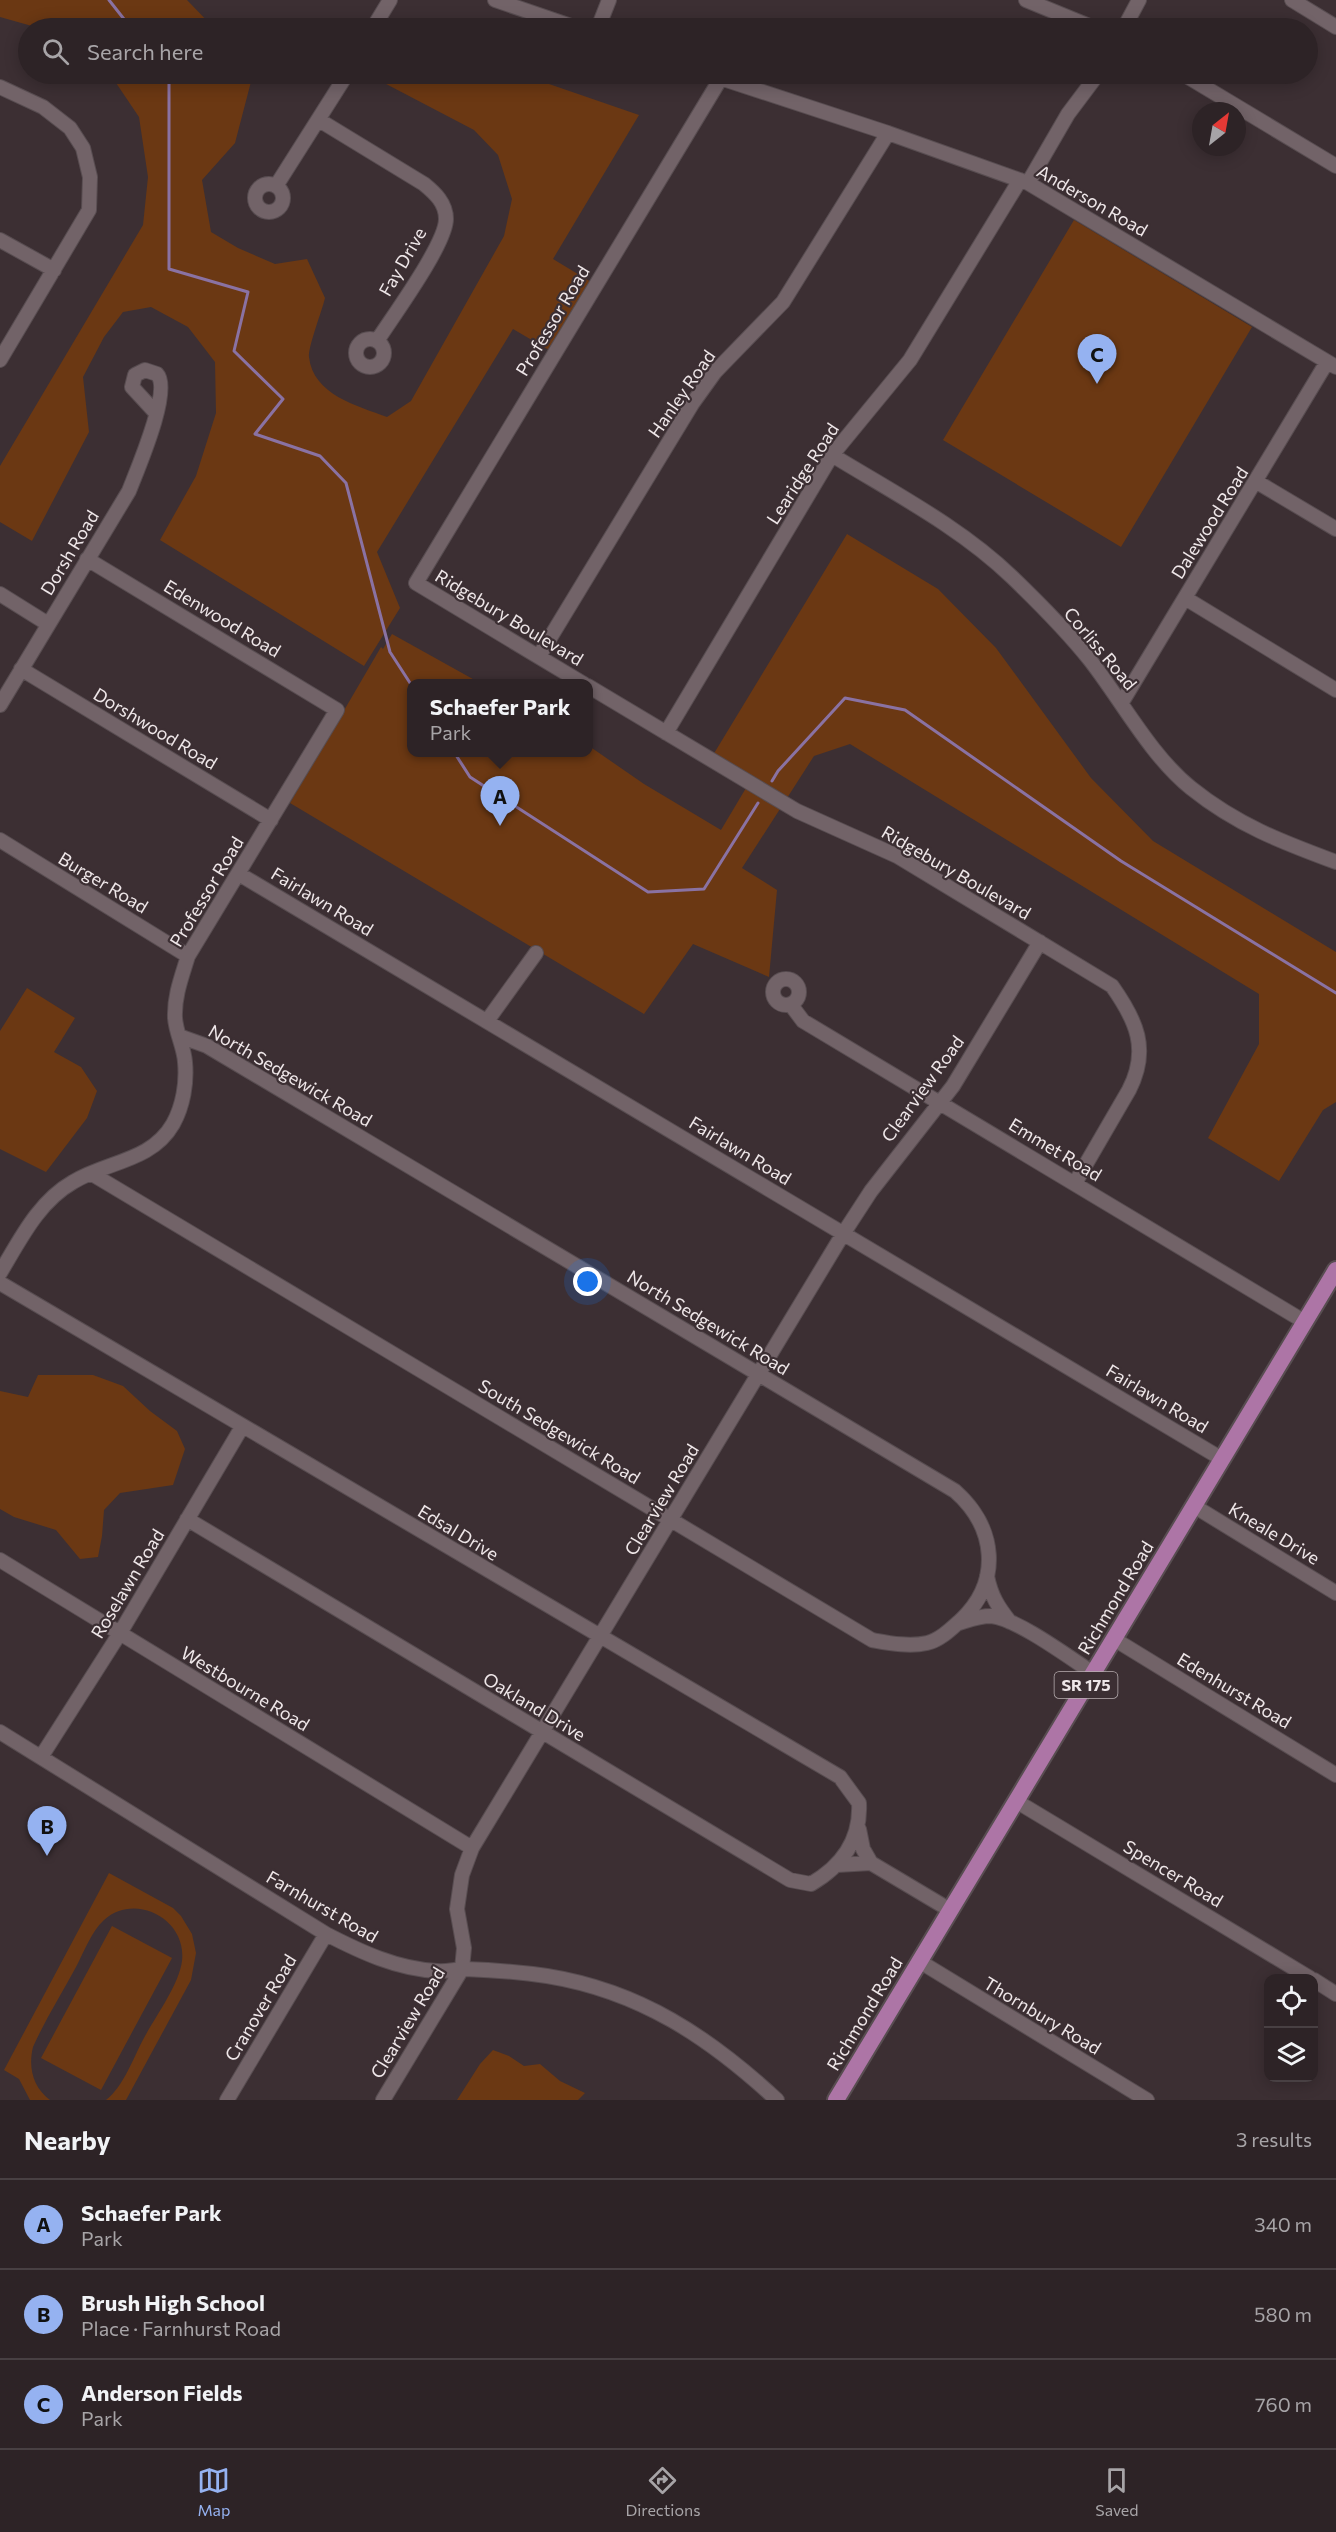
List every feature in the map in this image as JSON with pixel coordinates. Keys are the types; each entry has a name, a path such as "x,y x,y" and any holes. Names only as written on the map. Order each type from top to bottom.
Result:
{"main road":[{"name":"Richmond Road","path":"836,2100 1336,1270"}],"street":[{"path":"380,18 390,0"},
{"path":"495,0 548,18"},
{"path":"602,18 609,0"},
{"path":"1026,0 1070,18"},
{"path":"1129,18 1139,0"},
{"path":"1292,0 1336,27"},
{"path":"276,186 341,84"},
{"name":"Professor Road","path":"416,583 710,84"},
{"name":"Anderson Road","path":"739,84 888,133 1024,182 1332,364"},
{"name":"Learidge Road","path":"666,733 832,455 910,360 1068,114 1090,84"},
{"path":"1199,84 1336,166"},
{"path":"0,87 43,107 70,128 83,148 90,177 89,210 0,360"},
{"name":"Fay Drive","path":"319,120 424,184 439,196 446,219 438,244 377,341"},
{"name":"Hanley Road","path":"539,656 692,404 715,372 783,302 888,133"},
{"path":"0,240 54,270"},
{"name":"Dalewood Road","path":"1122,702 1332,364"},
{"name":"Dorsh Road","path":"0,705 129,491 156,413"},
{"name":"Corliss Road","path":"832,455 939,520 1012,577 1089,658 1157,752 1190,787 1227,814 1265,836 1336,862"},
{"path":"1257,482 1336,529"},
{"name":"Edenwood Road","path":"87,559 337,710"},
{"name":"Ridgebury Boulevard","path":"416,583 576,679"},
{"path":"0,594 48,624"},
{"path":"1185,598 1336,690"},
{"name":"Dorshwood Road","path":"21,669 271,820"},
{"name":"Ridgebury Boulevard","path":"593,689 797,811 897,856 1112,986 1131,1013 1138,1036 1139,1061 1136,1078 1075,1183"},
{"name":"Professor Road","path":"0,1273 31,1221 50,1198 74,1181 130,1160 158,1144 173,1124 183,1098 185,1062 175,1020 176,997 188,956 337,710"},
{"name":"Burger Road","path":"0,840 188,956"},
{"name":"Fairlawn Road","path":"239,874 1222,1459"},
{"name":"Clearview Road","path":"383,2100 462,1969 464,1948 458,1909 462,1875 472,1848 843,1234 871,1191 952,1086 1040,942"},
{"path":"487,1021 536,952"},
{"name":"Emmet Road","path":"791,1005 803,1021 1305,1322"},
{"name":"North Sedgewick Road","path":"179,1036 207,1046 955,1491 966,1500 978,1518 987,1540 991,1593 996,1605 1010,1622"},
{"name":"South Sedgewick Road","path":"92,1174 872,1640 897,1645 928,1643 947,1634 976,1601 988,1572"},
{"name":"Edsal Drive","path":"0,1283 600,1638 840,1777 860,1803 856,1832 871,1863"},
{"name":"Roselawn Road","path":"41,1757 120,1633 242,1427"},
{"name":"Kneale Drive","path":"1194,1506 1336,1593"},
{"name":"Oakland Drive","path":"187,1519 790,1880 811,1884 837,1865 856,1832"},
{"name":"Westbourne Road","path":"0,1560 472,1848"},
{"path":"957,1624 977,1617 991,1616 1010,1622 1093,1673"},
{"name":"Edenhurst Road","path":"1114,1639 1336,1775"},
{"name":"Farnhurst Road","path":"0,1732 326,1934 368,1956 438,1971 462,1969 546,1976 624,1996 674,2020 715,2047 777,2100"},
{"name":"Spencer Road","path":"1016,1801 1304,1974"},
{"path":"837,1865 871,1863 950,1910"},
{"name":"Cranover Road","path":"226,2100 326,1934"},
{"name":"Thornbury Road","path":"919,1961 1146,2100"},
{"name":"Spencer Road","path":"1318,1983 1336,1994"}],"shaded area":[{"path":"0,0 187,0 204,18 18,18 18,22 0,17"},
{"path":"117,84 250,84 235,143 202,180 211,232 238,248 275,264 307,259 325,298 309,352 312,370 328,390 339,397 387,417 411,401 504,236 512,199 498,155 474,130 386,84 549,84 639,115 553,259 596,285 554,353 513,329 377,552 400,608 364,666 160,540 196,476 216,413 215,362 188,327 151,307 123,312 104,337 83,377 89,432 32,541 0,522 0,466 143,225 148,177 139,117"},
{"path":"1074,220 1252,327 1121,547 943,440"},
{"path":"847,534 938,589 996,648 1091,778 1153,841 1336,952 1336,1102 1323,1110 1279,1181 1208,1138 1259,1044 1259,994 850,744 814,756 742,868 777,890 769,977 693,944 644,1014 290,803 381,647 383,649 392,634 473,679 407,679 407,757 593,757 593,749 644,784 721,830 749,783 710,760"},
{"path":"27,988 75,1018 54,1052 81,1067 97,1091 87,1118 46,1172 0,1149 0,1031"},
{"path":"38,1375 93,1375 123,1386 150,1411 177,1431 185,1449 173,1485 120,1493 104,1510 98,1557 80,1559 56,1530 14,1517 0,1509 0,1391 28,1397"},
{"path":"109,1873 173,1908 181,1916 192,1934 196,1953 191,1980 126,2100 106,2100 128,2071 172,1990 182,1961 181,1946 176,1933 168,1922 156,1914 130,1909 116,1912 104,1920 92,1936 33,2047 31,2062 33,2076 39,2089 50,2100 30,2100 19,2079 4,2070"},
{"path":"112,1926 172,1958 101,2090 41,2058"},
{"path":"493,2050 509,2056 524,2066 540,2064 560,2081 585,2093 578,2100 457,2100 480,2064"}],"waterway":[{"path":"109,0 123,18"},
{"path":"169,84 169,269 248,292 234,351 283,399 255,434 320,456 346,483 390,652 407,679"},
{"path":"772,781 778,771 845,698 905,710 1121,861 1336,993"},
{"path":"457,757 470,777 648,892 704,889 758,803"}],"place":[{"name":"Anderson Fields","path":"1097,384"},
{"name":"Schaefer Park","path":"500,826"},
{"name":"Brush High School","path":"47,1856"}]}
